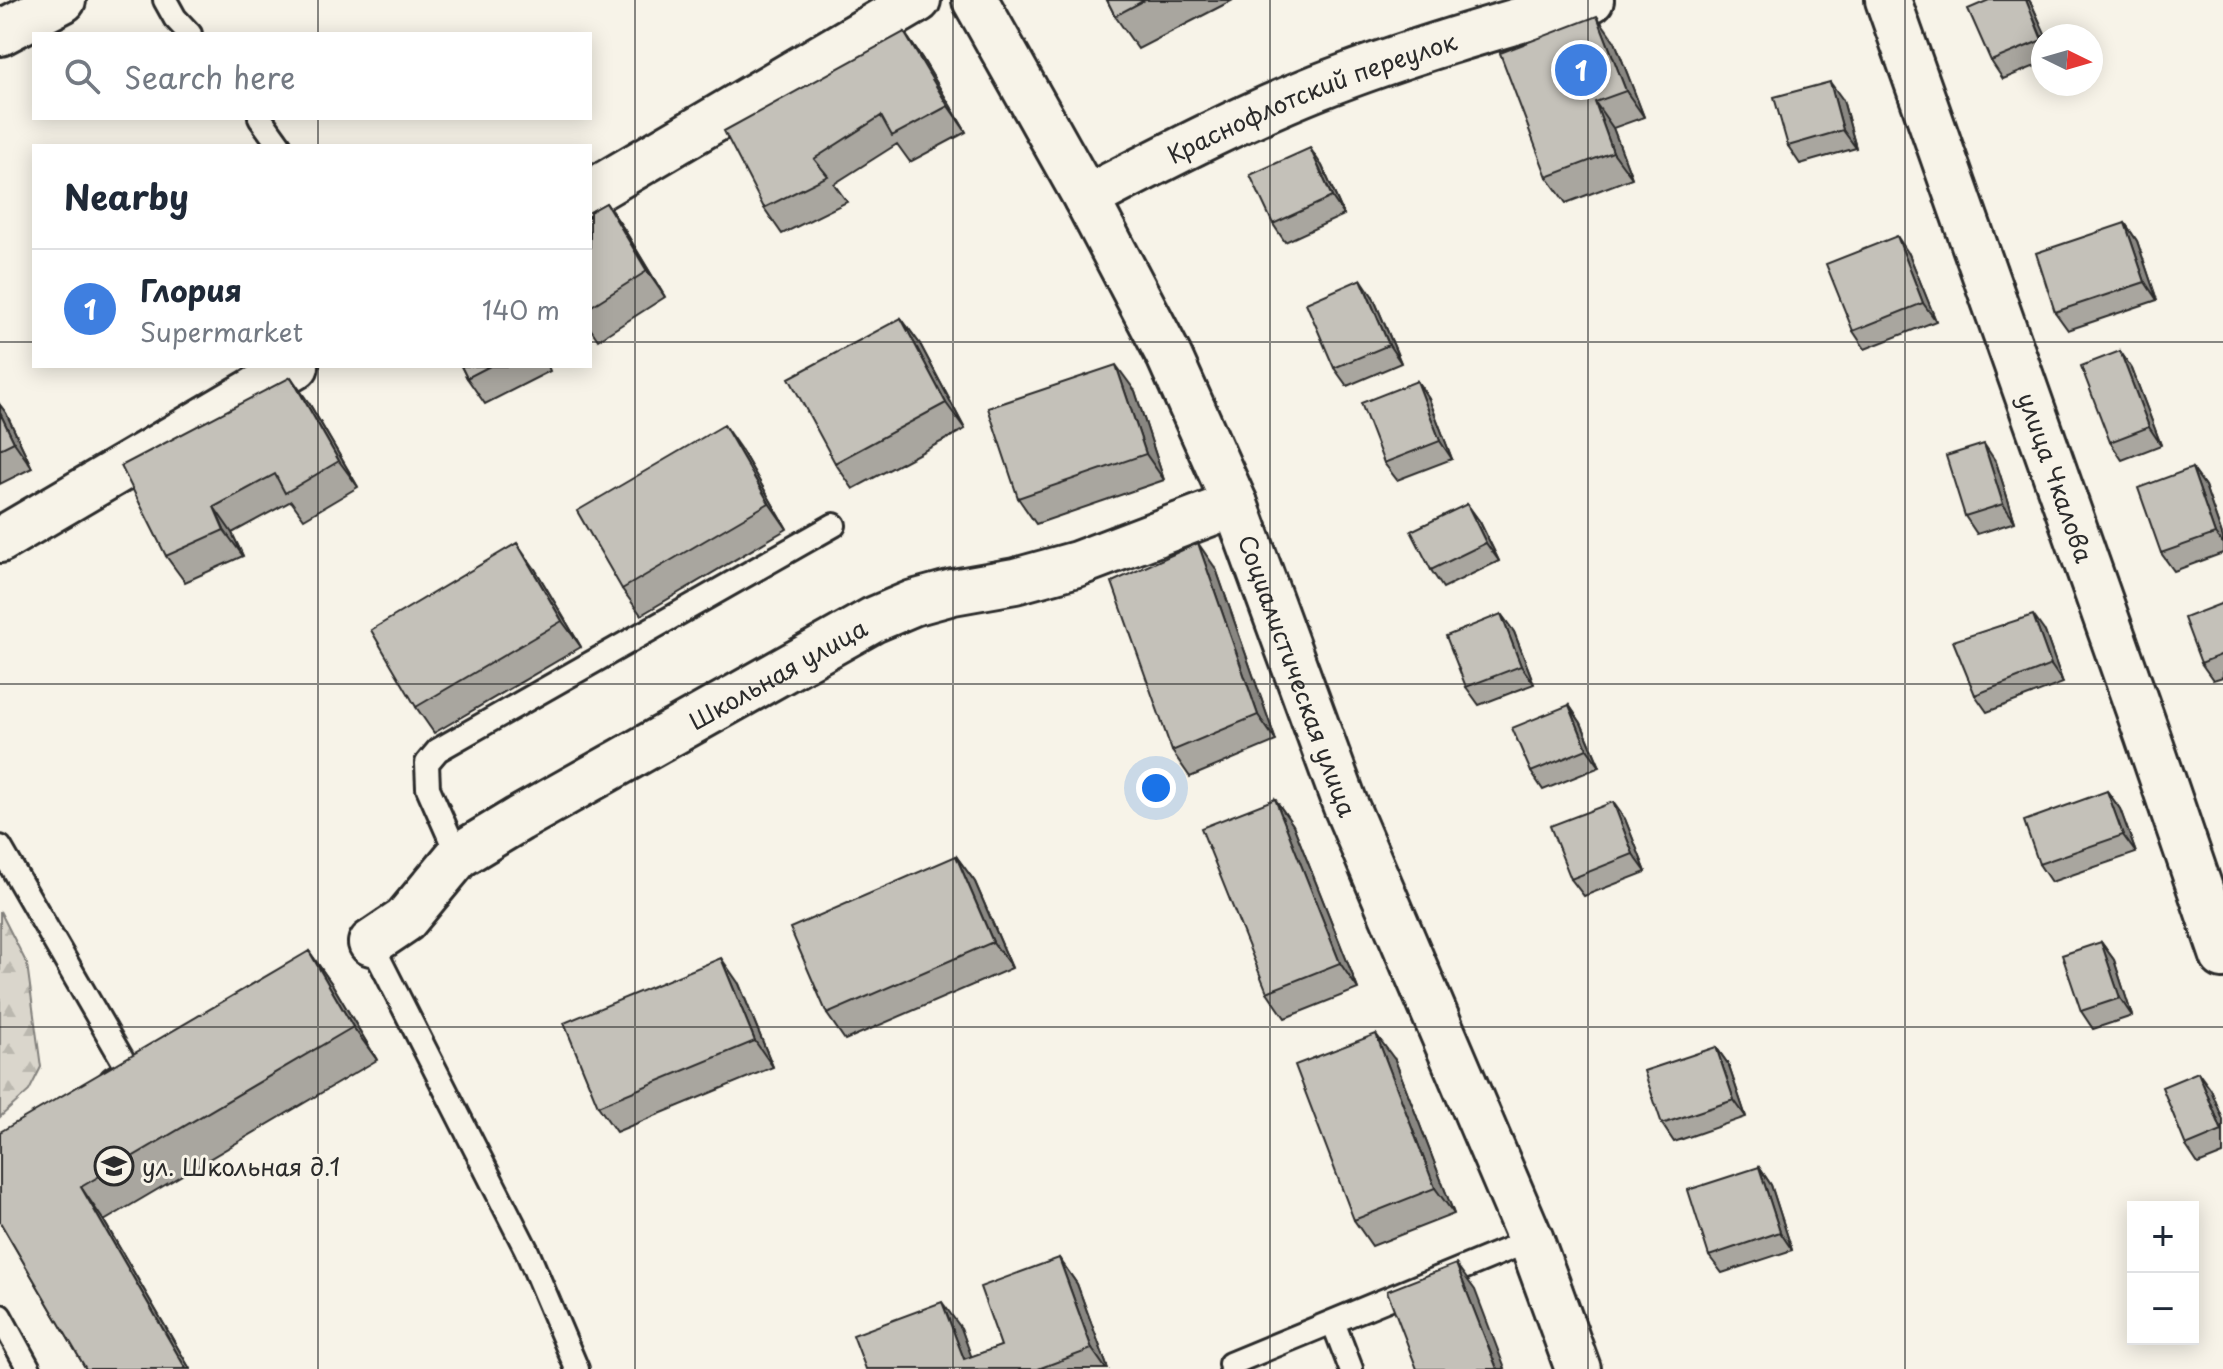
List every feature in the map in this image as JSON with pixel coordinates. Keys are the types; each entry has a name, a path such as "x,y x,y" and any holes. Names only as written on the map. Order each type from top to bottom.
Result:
{"street":[{"path":"0,33 63,0"},
{"path":"592,192 918,0"},
{"name":"Социалистическая улица","path":"975,0 1086,198 1169,356 1235,504 1345,804 1531,1240 1578,1369"},
{"name":"Краснофлотский переулок","path":"1086,198 1195,142 1317,88 1458,38 1591,0"},
{"name":"улица Чкалова","path":"1888,0 2223,956"},
{"path":"0,540 293,368"},
{"name":"Школьная улица","path":"371,943 405,920 458,856 873,620 913,603 953,592 1015,581 1077,564 1235,504"}],"lane":[{"path":"165,0 175,18 188,32"},
{"path":"261,120 279,144"},
{"path":"458,856 428,788 427,763 438,750 834,525"},
{"path":"0,847 128,1069 89,1092"},
{"path":"371,943 526,1249 577,1369"},
{"path":"1230,1364 1531,1240"},
{"path":"0,1316 29,1369"},
{"path":"1333,1322 1351,1369"}],"green space":[{"path":"0,911 27,964 41,1067 29,1091 0,1117"}],"building":[{"path":"1107,0 1145,0 1115,16"},
{"path":"1989,0 2026,0 2036,24 2031,24 2031,45 1991,61 1968,9"},
{"path":"1597,16 1626,91 1595,102 1613,152 1547,177 1500,53"},
{"path":"904,32 948,106 892,136 881,116 814,159 828,176 764,208 724,131"},
{"path":"1830,82 1843,130 1788,146 1774,97"},
{"path":"1310,148 1332,197 1273,224 1250,175"},
{"path":"606,203 647,271 592,306 592,211"},
{"path":"2125,223 2145,282 2055,312 2036,253"},
{"path":"1897,236 1923,303 1853,331 1826,264"},
{"path":"1361,279 1389,345 1334,368 1306,303"},
{"path":"901,318 946,403 835,463 789,378"},
{"path":"2120,351 2149,427 2110,442 2081,366"},
{"path":"1116,365 1146,454 1018,498 988,408"},
{"path":"462,368 486,368 467,378"},
{"path":"291,377 339,461 285,493 275,474 214,507 224,530 166,556 121,466"},
{"path":"1417,381 1440,441 1384,463 1361,403"},
{"path":"0,413 14,442 0,449"},
{"path":"724,425 769,503 622,589 577,511"},
{"path":"1984,444 2003,504 1965,516 1946,456"},
{"path":"2192,468 2215,534 2161,553 2138,488"},
{"path":"1467,504 1486,543 1431,570 1411,531"},
{"path":"517,543 562,621 416,707 371,630"},
{"path":"1198,543 1258,715 1172,751 1112,582"},
{"path":"2223,603 2223,654 2201,663 2184,618"},
{"path":"1501,614 1521,666 1466,687 1446,636"},
{"path":"2033,615 2051,665 1975,695 1953,641"},
{"path":"1569,705 1587,749 1531,772 1512,728"},
{"path":"2107,791 2123,835 2039,864 2024,821"},
{"path":"1275,799 1340,963 1267,992 1201,828"},
{"path":"1613,802 1633,854 1571,879 1550,826"},
{"path":"956,856 993,942 827,1014 790,928"},
{"path":"2101,942 2120,998 2081,1011 2062,955"},
{"path":"309,951 353,1027 81,1187 186,1369 86,1369 0,1222 0,1132"},
{"path":"721,958 755,1041 598,1106 564,1023"},
{"path":"1376,1034 1435,1188 1354,1220 1295,1065"},
{"path":"1716,1047 1734,1100 1662,1124 1644,1071"},
{"path":"2198,1072 2222,1131 2186,1146 2162,1087"},
{"path":"1759,1167 1780,1232 1709,1256 1688,1190"},
{"path":"1059,1258 1092,1349 1038,1369 866,1369 853,1335 942,1302 964,1359 1001,1346 980,1287"},
{"path":"1456,1264 1497,1369 1417,1369 1387,1291"}],"place":[{"name":"Глория","path":"1581,70"},
{"name":"ул. Школьная д.1","path":"114,1166"}]}
